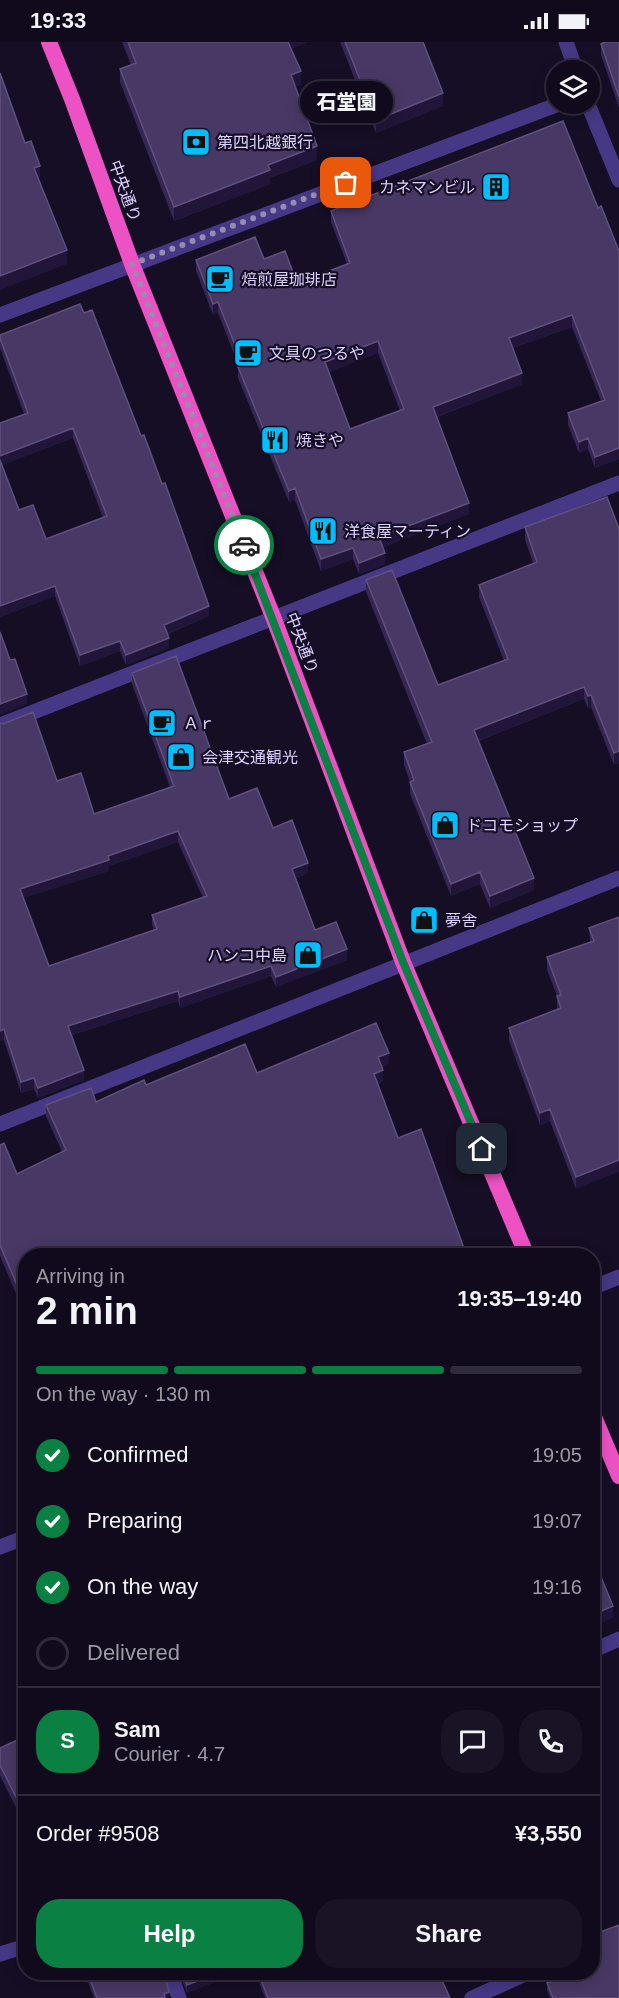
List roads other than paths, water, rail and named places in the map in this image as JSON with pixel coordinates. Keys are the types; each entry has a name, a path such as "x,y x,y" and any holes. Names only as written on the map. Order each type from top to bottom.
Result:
{"highway":[{"name":"中央通り","path":"49,42 132,264 274,619 403,962 524,1248"},
{"path":"600,1431 619,1476"}],"street":[{"path":"566,42 572,60"},
{"path":"0,315 546,109"},
{"path":"592,114 619,180"},
{"path":"0,725 619,483"},
{"path":"0,1124 619,878"},
{"path":"600,1285 619,1277"},
{"path":"0,1547 18,1540"},
{"path":"600,1648 619,1640"},
{"path":"0,1954 18,1948"},
{"path":"173,1980 179,1998"},
{"path":"472,1998 512,1980"}],"place":[{"name":"第四北越銀行","path":"196,142"},
{"name":"石堂園","path":"346,183"},
{"name":"カネマンビル","path":"496,187"},
{"name":"焙煎屋珈琲店","path":"220,279"},
{"name":"文具のつるや","path":"248,353"},
{"name":"焼きや","path":"275,440"},
{"name":"洋食屋マーティン","path":"323,531"},
{"name":"Ａｒ","path":"162,723"},
{"name":"会津交通観光","path":"181,757"},
{"name":"ドコモショップ","path":"445,825"},
{"name":"夢舎","path":"424,920"},
{"name":"ハンコ中島","path":"308,955"}]}
